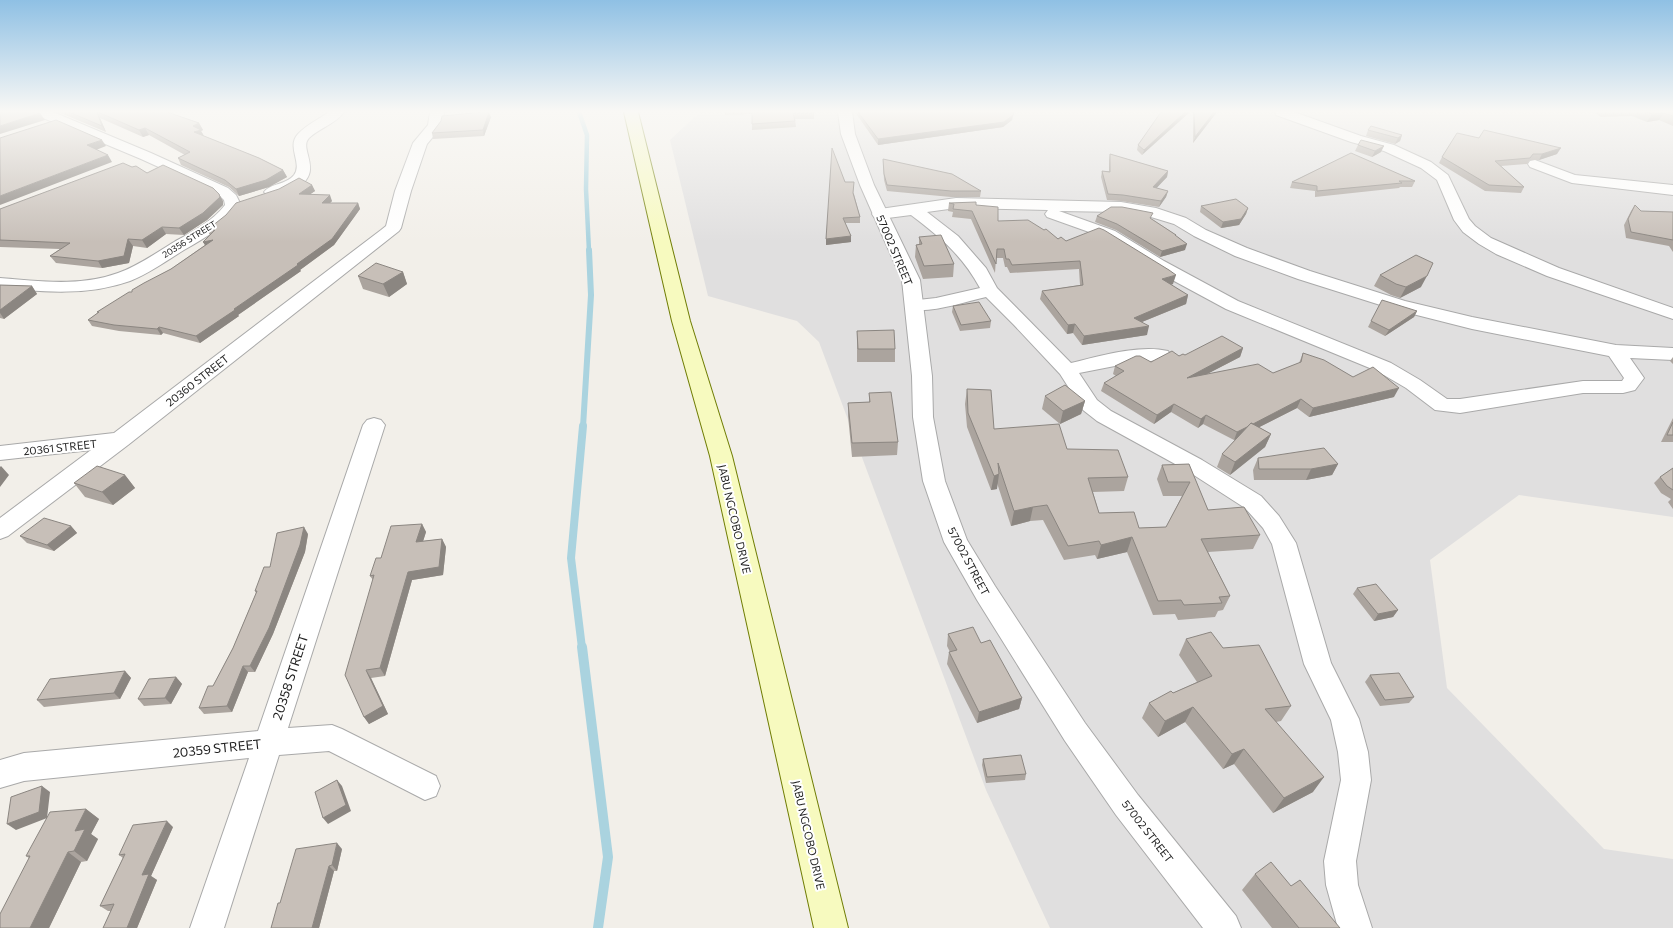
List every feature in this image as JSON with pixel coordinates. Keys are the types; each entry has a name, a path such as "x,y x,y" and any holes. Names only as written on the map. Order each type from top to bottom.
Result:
{"main road":[{"name":"JABU NGCOBO DRIVE","path":"642,155 682,321 721,456 831,928"}],"street":[{"path":"124,165 146,156 223,191 231,198 246,201 281,189 299,178 302,174 304,160 302,155"},
{"name":"20360 STREET","path":"0,530 120,440 380,239 392,228 415,155"},
{"name":"57002 STREET","path":"857,155 880,214 911,280 922,376 923,418 934,481 956,542 986,593 1075,732 1127,805 1224,928"},
{"path":"1406,155 1426,164 1443,178 1462,220 1470,229 1485,241 1502,250 1566,277 1673,314"},
{"path":"1535,164 1572,179 1673,190"},
{"name":"20356 STREET","path":"0,282 40,287 72,288 92,286 125,276 141,269 208,229 246,201"},
{"path":"880,214 956,203 1023,206 1121,207 1156,213 1180,222 1241,252 1304,275 1399,305 1472,323 1616,351 1673,354"},
{"path":"1023,206 1073,220 1109,234 1158,265 1232,305 1384,367 1413,384 1442,405 1460,406 1583,387 1624,388 1628,386 1634,378 1616,351"},
{"path":"914,210 952,239 980,272 990,291 1021,321 1067,370 1090,405 1104,416 1194,465 1253,502 1271,522 1284,543 1318,664 1346,719 1353,752 1356,780 1346,822 1340,861 1342,885 1355,928"},
{"path":"915,305 936,303 990,291"},
{"path":"1067,370 1138,355 1161,355"},
{"name":"20358 STREET","path":"207,928 374,425"},
{"name":"20361 STREET","path":"0,453 120,440"},
{"name":"20359 STREET","path":"0,774 24,767 268,742 332,738 425,786"}],"shaded area":[{"path":"674,155 1673,155 1673,517 1519,495 1430,560 1447,688 1604,849 1673,859 1673,928 1050,928 986,790 819,342 797,321 708,296"}],"building":[{"path":"0,155 107,155 0,196"},
{"path":"183,155 252,155 283,170 266,180 236,189 225,180 178,158"},
{"path":"832,155 835,155 845,182 854,182 853,193 860,217 843,218 851,236 826,239"},
{"path":"1110,155 1168,171 1153,187 1168,191 1161,201 1108,194 1102,171 1110,172"},
{"path":"1346,155 1356,155 1415,181 1399,181 1402,183 1317,191 1317,186 1292,182"},
{"path":"1443,155 1532,155 1530,158 1495,161 1524,187 1489,185 1442,157"},
{"path":"883,159 952,174 981,191 951,191 887,185 884,174"},
{"path":"123,163 132,167 136,166 147,173 163,165 213,188 220,197 203,213 179,228 162,227 142,240 128,239 124,256 98,261 50,256 70,243 0,240 0,209"},
{"path":"299,178 312,185 299,194 330,195 322,203 358,203 332,239 297,264 298,265 234,309 235,310 196,336 159,327 157,329 114,325 88,320 99,312 97,312 129,292 132,292 132,290 144,283 171,269 213,240 203,242 215,230 207,230 226,215 236,203 279,189"},
{"path":"1236,199 1248,208 1241,219 1223,222 1201,206"},
{"path":"976,202 976,205 998,207 998,221 1028,220 1044,230 1046,229 1058,239 1061,237 1066,241 1099,228 1104,230 1176,275 1162,279 1188,295 1134,318 1149,326 1084,336 1075,324 1068,325 1042,291 1083,285 1080,261 1012,265 1009,259 1006,259 1004,249 997,249 996,264 972,211 953,209 954,204 949,203"},
{"path":"1635,205 1641,211 1673,212 1673,240 1631,232 1628,219"},
{"path":"1111,207 1122,207 1153,213 1150,218 1187,244 1162,251 1117,224 1097,216"},
{"path":"941,235 954,264 924,266 916,245 922,244 919,237"},
{"path":"1416,255 1433,263 1427,276 1406,287 1396,284 1380,275"},
{"path":"376,263 403,272 383,284 358,276"},
{"path":"0,285 32,286 0,310"},
{"path":"1382,300 1417,311 1389,330 1371,321"},
{"path":"979,302 991,321 961,325 953,306"},
{"path":"894,330 895,349 858,349 857,331"},
{"path":"1222,336 1243,348 1187,378 1258,364 1273,373 1301,362 1303,353 1324,360 1353,377 1373,367 1399,388 1313,408 1301,399 1253,424 1251,423 1247,427 1237,432 1206,415 1201,419 1174,404 1157,415 1104,383 1124,371 1115,366 1136,356 1140,356 1151,362 1172,351 1179,356 1183,354 1185,355"},
{"path":"1065,385 1085,401 1063,411 1045,396"},
{"path":"967,389 991,390 994,429 1059,424 1067,449 1118,450 1128,477 1088,478 1099,513 1134,512 1139,528 1166,527 1190,482 1168,482 1162,465 1189,464 1208,510 1244,507 1260,535 1201,539 1230,596 1219,597 1222,603 1184,605 1181,600 1158,601 1132,537 1101,545 1099,541 1068,546 1047,505 1014,511 998,463 999,474 994,476 968,413"},
{"path":"891,392 898,442 852,443 848,403 870,402 869,393"},
{"path":"1673,422 1673,435 1667,435"},
{"path":"1251,423 1271,434 1235,462 1222,454"},
{"path":"1324,448 1338,464 1311,469 1259,469 1258,458"},
{"path":"97,466 125,475 102,492 74,483"},
{"path":"1673,468 1673,490 1667,486 1660,477"},
{"path":"44,518 71,526 47,545 20,536"},
{"path":"422,524 416,542 442,539 439,567 408,572 380,668 366,670 383,706 364,717 345,675 374,575 370,576 376,558 381,558 391,526"},
{"path":"304,527 300,545 269,628 250,666 243,666 227,706 199,708 208,686 213,686 233,648 257,591 255,591 264,567 270,567 277,533"},
{"path":"1376,584 1398,610 1378,614 1357,588"},
{"path":"973,627 981,643 990,640 1022,698 979,712 949,652 957,650 948,634"},
{"path":"1211,632 1223,648 1259,645 1291,706 1265,709 1324,777 1284,798 1244,749 1232,754 1193,707 1165,721 1149,703 1171,691 1173,693 1212,676 1186,639"},
{"path":"125,671 114,693 37,700 50,679"},
{"path":"1399,673 1414,697 1385,700 1370,675"},
{"path":"176,677 165,698 138,699 149,679"},
{"path":"1021,755 1026,774 987,777 983,759"},
{"path":"337,780 346,805 323,818 315,792"},
{"path":"42,786 39,812 7,824 11,797"},
{"path":"86,809 75,831 85,829 74,851 68,852 30,928 0,928 0,914 30,856 26,856 50,812"},
{"path":"167,821 142,875 149,874 127,928 103,928 114,904 100,906 125,854 119,855 133,825"},
{"path":"337,843 332,865 329,866 312,928 271,928 296,849"},
{"path":"1271,862 1291,886 1300,880 1340,928 1299,928 1255,874"}],"waterway":[{"path":"587,155 586,189 589,251"},
{"path":"583,427 591,295 589,250"},
{"path":"582,648 571,558 583,426"},
{"path":"582,647 608,857 598,928"}]}
